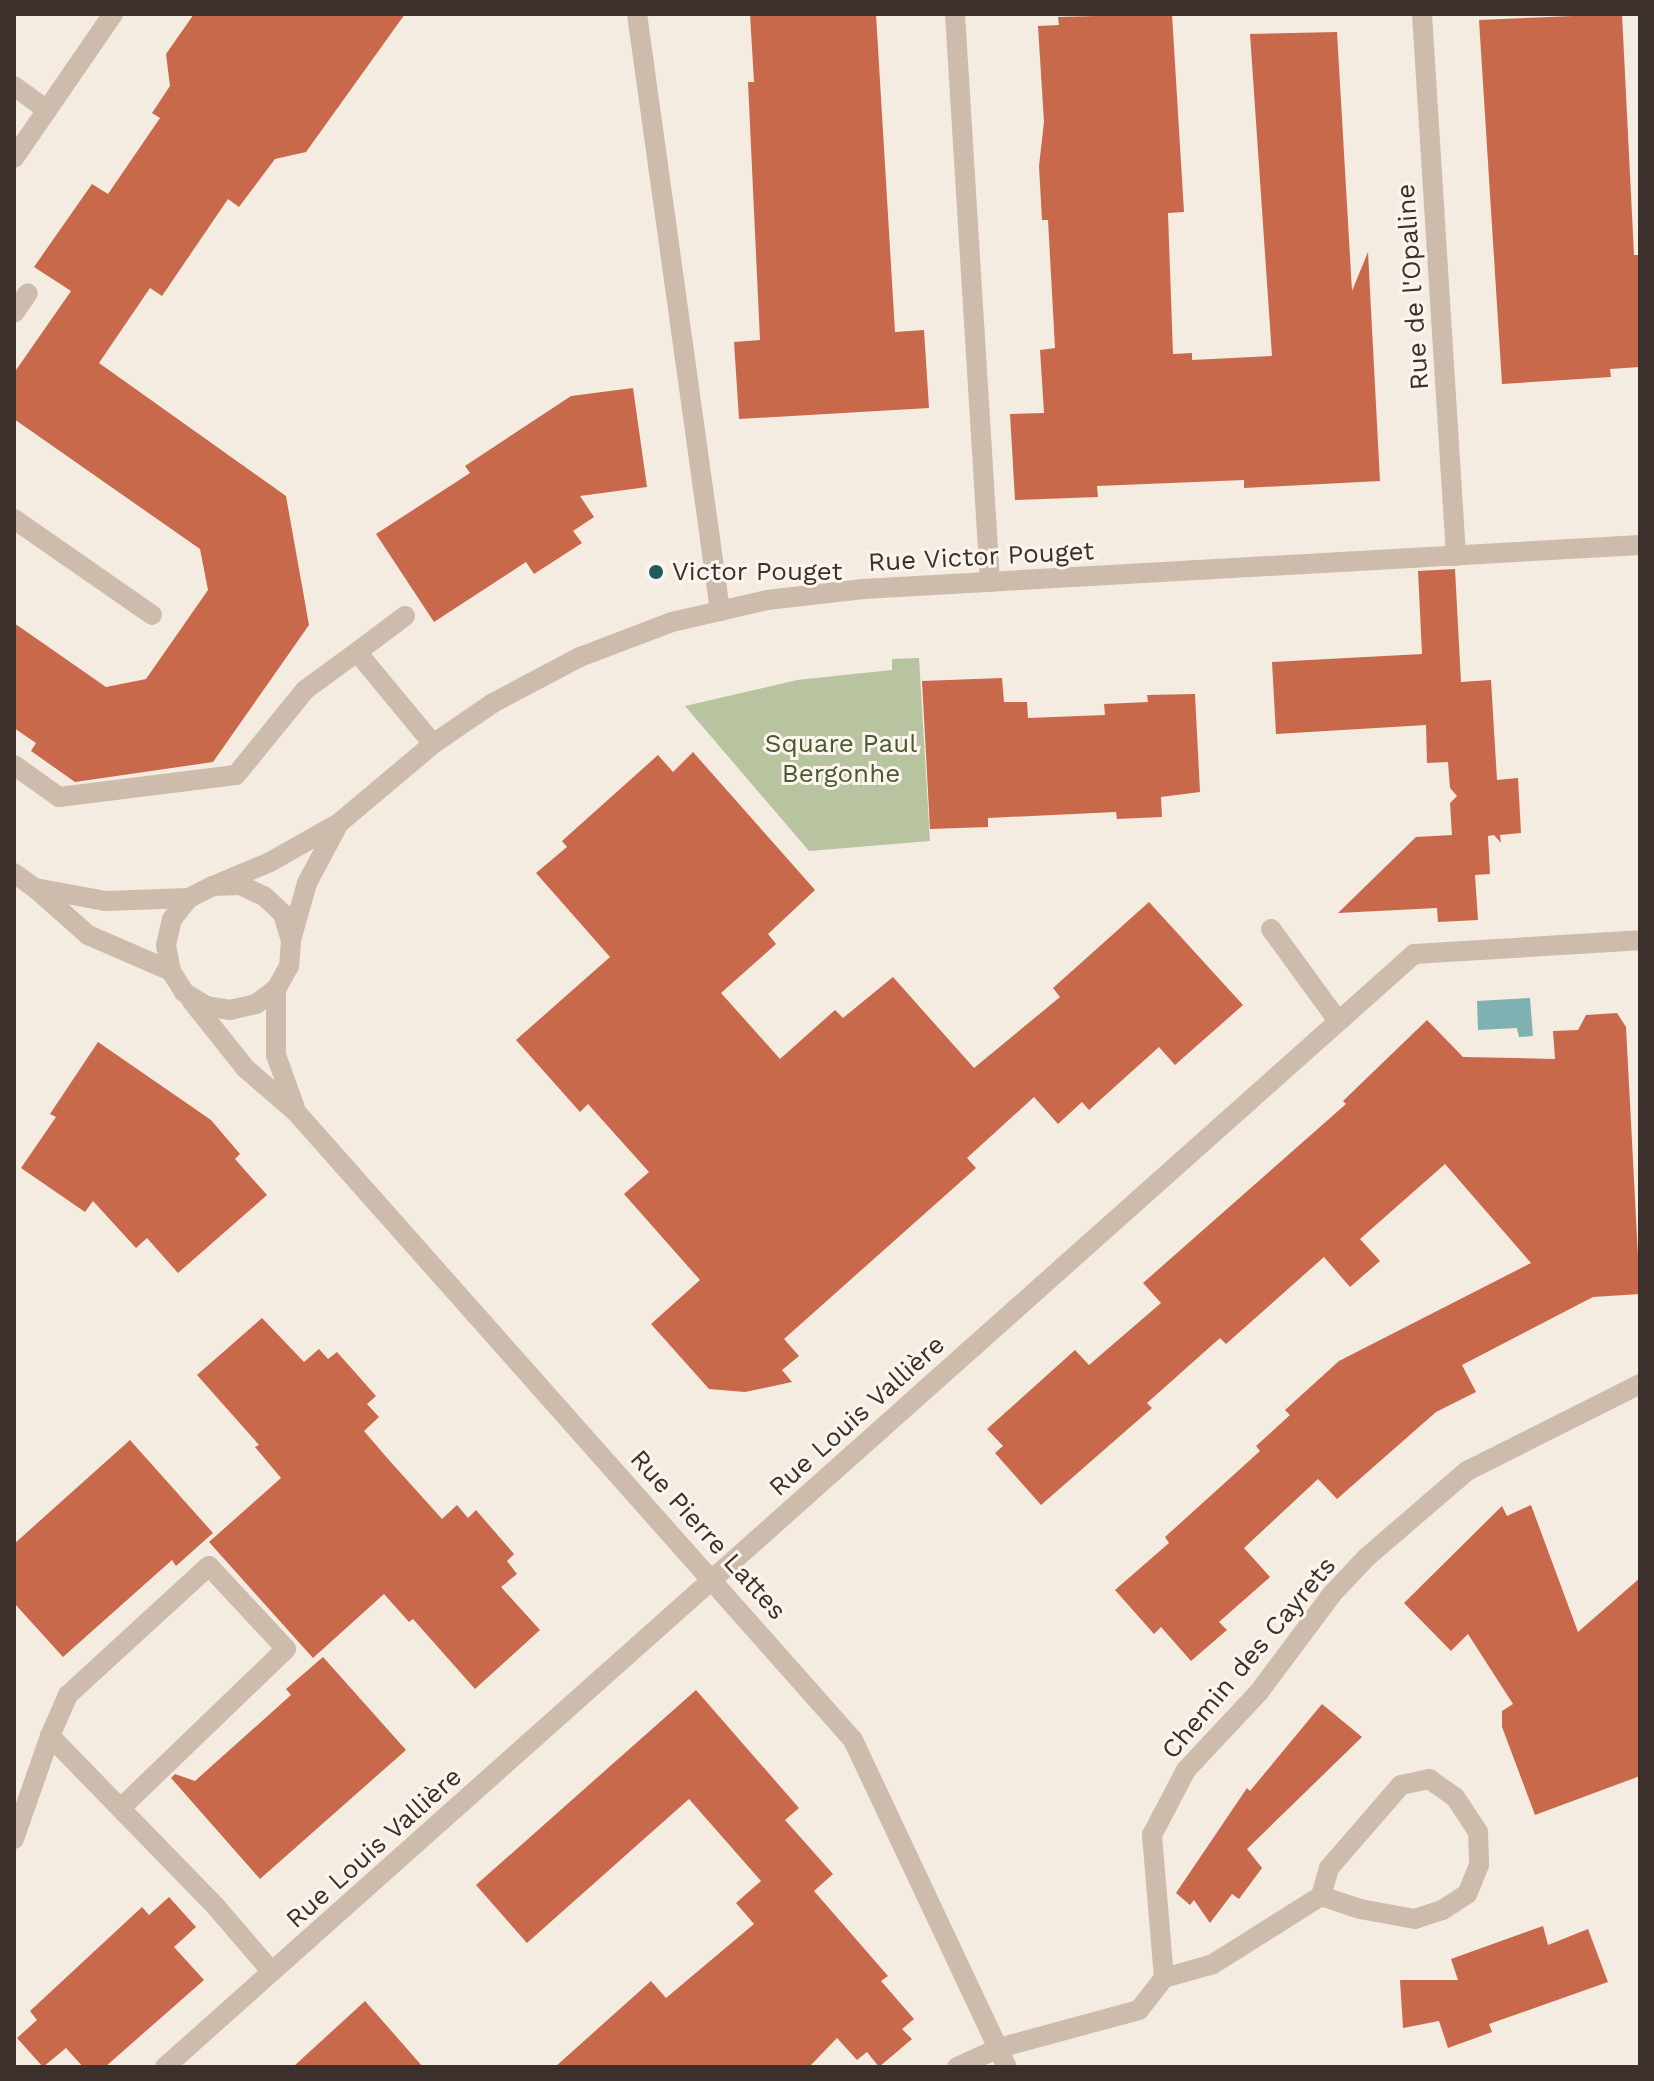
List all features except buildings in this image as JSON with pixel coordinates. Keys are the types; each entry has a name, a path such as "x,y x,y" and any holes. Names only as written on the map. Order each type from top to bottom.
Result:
{"street":[{"path":"14,158 113,14"},
{"path":"637,14 720,611"},
{"path":"955,14 990,582"},
{"name":"Rue de l'Opaline","path":"1422,14 1456,556"},
{"path":"14,86 47,110"},
{"path":"14,313 28,293"},
{"path":"14,519 152,615"},
{"name":"Rue Victor Pouget","path":"213,886 270,862 339,823 433,744 493,703 580,657 672,622 767,600 863,589 1640,545"},
{"path":"14,765 59,797 236,775 305,690 405,616"},
{"path":"357,652 433,744"},
{"name":"Rue Victor Pouget","path":"291,940 307,883 339,823"},
{"path":"14,873 88,935 171,971"},
{"path":"240,885 264,896 283,914 291,940 289,966 276,989 256,1004 230,1010 206,1006 184,992 171,971 166,945 172,919 189,898 213,886 240,885"},
{"path":"35,888 105,901 189,898"},
{"path":"1271,929 1338,1021"},
{"name":"Rue Louis Vallière","path":"165,2067 714,1581 1414,954 1640,940"},
{"name":"Rue Pierre Lattes","path":"276,989 276,1055 296,1112"},
{"name":"Rue Pierre Lattes","path":"184,992 245,1068 296,1112 853,1740 1007,2067"},
{"name":"Chemin des Cayrets","path":"1164,1978 1152,1835 1186,1770 1259,1692 1332,1594 1367,1557 1467,1471 1640,1384"},
{"path":"14,1839 50,1736 68,1695 209,1566 286,1649 122,1807"},
{"path":"50,1736 122,1807 272,1972"},
{"path":"957,2067 999,2048 1139,2010 1164,1978 1213,1964 1321,1896 1329,1868 1401,1785 1429,1779 1455,1797 1478,1832 1479,1865 1467,1894 1442,1910 1415,1919 1360,1909 1321,1896"}],"green space":[{"name":"Square Paul Bergonhe","path":"919,658 930,841 809,851 685,706 797,680 892,670 892,659"}],"water":[{"path":"1530,998 1533,1036 1519,1037 1517,1028 1478,1030 1477,1001"}],"place":[{"name":"Victor Pouget","path":"656,572"}]}
